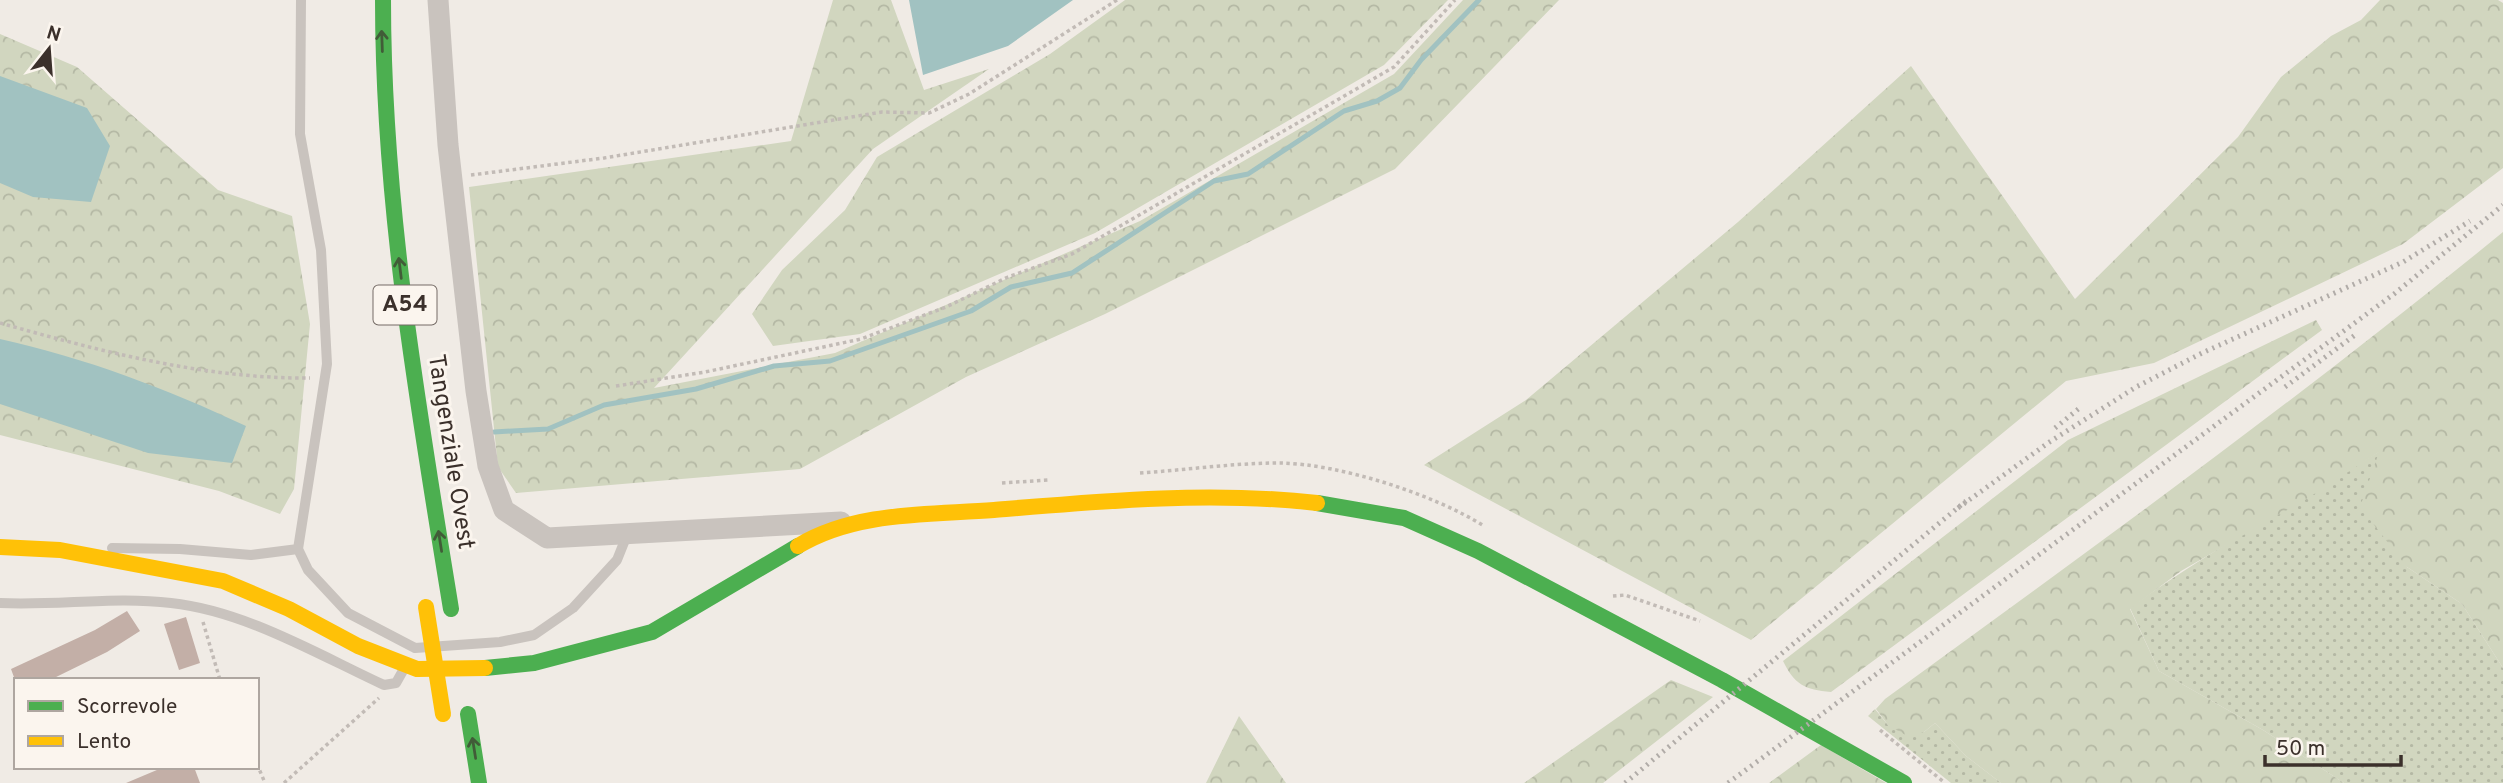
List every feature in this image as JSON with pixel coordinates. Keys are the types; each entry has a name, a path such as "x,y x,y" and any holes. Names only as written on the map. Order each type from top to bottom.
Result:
{"main road":[{"name":"Tangenziale Ovest","path":"383,0 384,108 390,188 479,783"},
{"path":"0,547 61,550 223,581 289,608 358,646 417,669 479,669 534,663 652,632 804,542 857,521 1129,499 1266,497 1340,505 1404,518 1478,551 1904,783"},
{"path":"426,601 444,721"}],"street":[{"path":"438,0 452,177 476,391 488,466 504,510 547,538 857,521"},
{"path":"754,525 774,538 778,557"}],"lane":[{"path":"300,0 300,134 321,250 327,364 298,549 308,570 348,613 415,648 500,642 534,635 573,608 617,560 627,535"},
{"path":"61,550 168,548 251,555 298,549"},
{"path":"0,603 45,606 171,603 247,623 384,684 396,683 406,665"},
{"path":"479,669 500,642"}],"path":[{"path":"452,177 604,158 882,112 929,113 969,94 1118,0"},
{"path":"616,386 705,372 861,339 946,307 1008,277 1072,254 1394,67 1455,0"},
{"path":"0,323 103,352 265,379 323,378"},
{"path":"1612,596 1625,596 1700,621"},
{"path":"200,609 219,678"},
{"path":"284,783 378,699 384,684"},
{"path":"1880,730 1945,783"}],"green space":[{"path":"833,0 891,0 924,90 989,69 873,149 654,388 835,353 1140,221 1394,74 1463,0 1559,0 1395,169 1105,314 966,377 800,469 516,493 498,467 469,187 791,141"},
{"path":"1125,0 1448,0 1384,65 1095,233 860,334 773,346 752,314 782,270 845,210 877,157 1050,54"},
{"path":"2380,0 2498,0 2503,3 2503,168 2403,244 2154,363 2066,381 1751,640 1424,465 1526,400 1738,222 1911,66 2075,299 2238,137 2281,77 2331,36 2361,20"},
{"path":"0,34 77,67 218,190 292,216 310,324 294,489 280,514 219,491 0,435"},
{"path":"2503,232 2503,668 2462,604 2407,567 2360,507 2379,452 2308,498 2181,571 2130,609 2159,671 2263,730 2344,783 2001,783 1966,756 1935,723 1924,732 1909,737 1888,725 1876,709 1885,699 2275,412"},
{"path":"2316,320 2322,330 1831,692 1814,690 1791,675 1783,661 2068,440"},
{"path":"2380,451 2407,567 2462,604 2503,668 2503,783 2344,783 2263,730 2159,671 2130,608 2222,547"},
{"path":"1671,680 1713,697 1603,783 1524,783"},
{"path":"1875,709 1888,725 1924,732 1935,723 1966,756 2001,783 1951,783 1868,716"},
{"path":"1239,716 1286,783 1206,783"},
{"path":"1821,745 1886,783 1769,783"}],"water":[{"path":"909,0 1073,0 1008,46 923,75"},
{"path":"0,76 87,108 110,146 91,202 33,197 0,183"},
{"path":"0,339 64,355 126,376 246,426 232,463 148,453 0,404"}],"building":[{"path":"127,611 140,631 107,652 54,678 14,678 11,669 95,630"},
{"path":"186,617 200,663 179,670 164,624"},
{"path":"159,769 195,769 200,783 126,783"}],"waterway":[{"path":"494,432 548,429 604,405 696,389 774,366 830,361 971,311 1011,287 1072,273 1214,181 1248,174 1344,111 1377,101 1400,88 1421,60 1479,0"}],"railway":[{"path":"1728,783 2394,294 2503,205"},
{"path":"1958,508 2048,443 2136,387 2202,353 2403,262 2470,221"},
{"path":"2285,387 2355,335"},
{"path":"2055,428 2082,406"},
{"path":"1625,783 1966,501"}],"traffic: fast":[{"path":"383,0 389,154 396,230 415,381 451,609"},
{"path":"1317,503 1404,518 1478,551 1722,680 1904,783"},
{"path":"485,668 534,663 652,632 798,546"},
{"path":"468,714 479,783"}],"traffic: slow":[{"path":"798,546 844,526 919,514 1156,499 1277,499 1317,503"},
{"path":"0,547 60,550 223,581 289,609 358,646 417,669 485,668"},
{"path":"426,607 443,714"}]}
